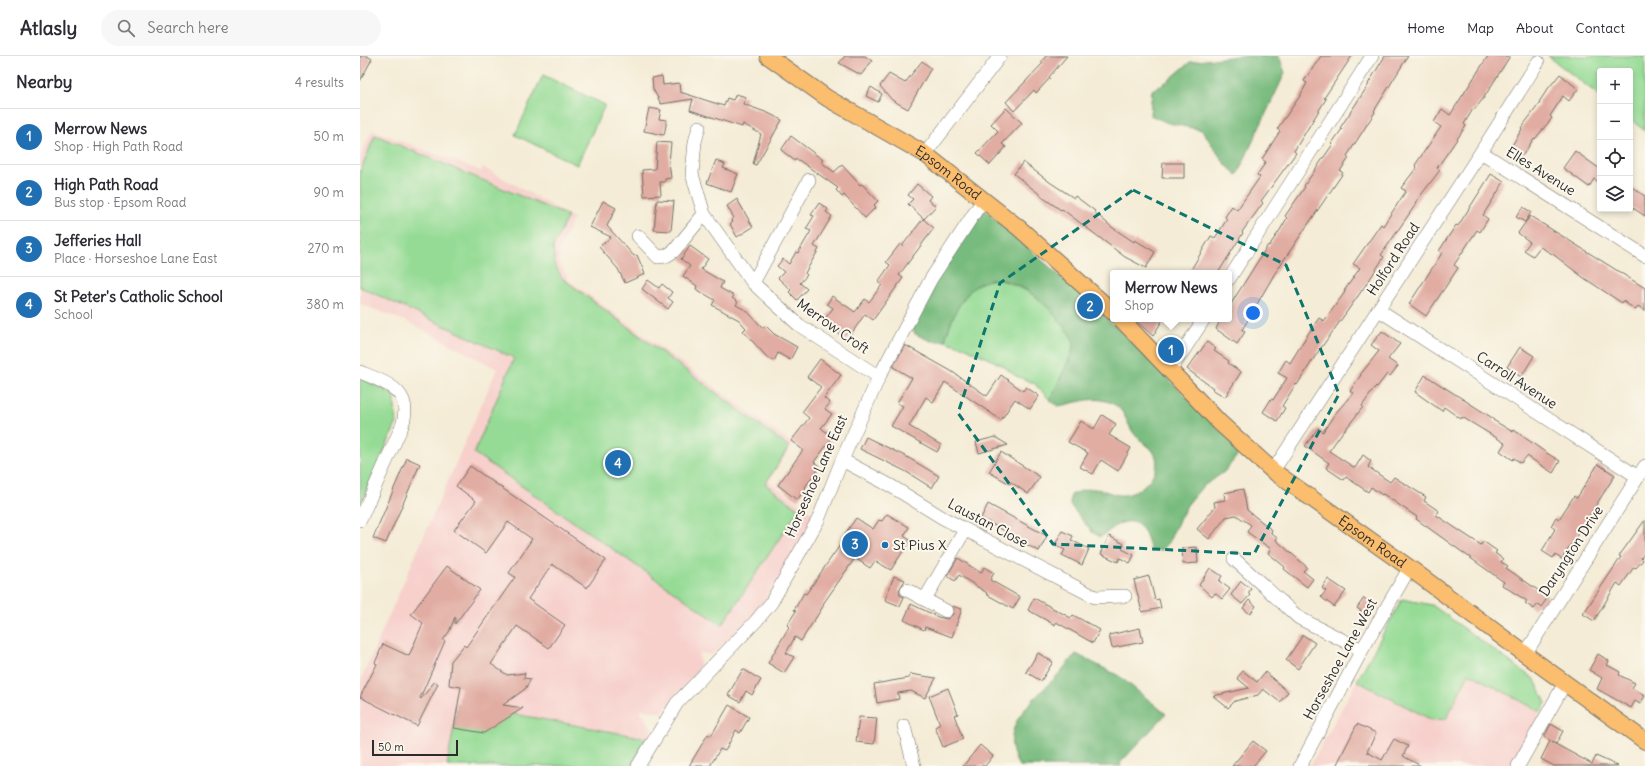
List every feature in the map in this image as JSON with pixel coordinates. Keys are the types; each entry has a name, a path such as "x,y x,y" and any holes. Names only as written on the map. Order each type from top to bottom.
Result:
{"main road":[{"name":"Epsom Road","path":"768,56 827,98 925,154 1019,228 1110,309"},
{"name":"Epsom Road","path":"1124,322 1220,423 1273,471 1411,569 1525,654 1643,734"}],"street":[{"path":"925,154 1000,56"},
{"path":"1232,274 1372,56"},
{"name":"Holford Road","path":"1273,471 1379,310 1538,62"},
{"name":"Merrow Croft","path":"699,127 695,142 692,174 704,214 753,283 800,325 878,377"},
{"name":"Elles Avenue","path":"1481,152 1645,256"},
{"path":"753,283 809,180"},
{"name":"Horseshoe Lane East","path":"638,766 677,703 756,621 771,603 818,520 878,377 931,279 984,200"},
{"path":"638,236 658,257 666,256 674,251 704,214"},
{"name":"Carroll Avenue","path":"1379,310 1638,477"},
{"path":"1170,371 1202,322"},
{"path":"360,372 394,387 401,395 406,411 402,426 360,520"},
{"name":"Laustan Close","path":"842,460 891,486 965,530 1095,597 1125,596"},
{"name":"Daryngton Drive","path":"1525,654 1645,466"},
{"path":"925,599 965,530"},
{"path":"1234,558 1299,618 1362,650"},
{"name":"Horseshoe Lane West","path":"1300,766 1362,650 1406,574 1411,569"},
{"path":"907,590 946,611"},
{"path":"1518,766 1566,683"},
{"path":"904,726 914,766"}],"highlighted area":[{"path":"1133,190 1286,265 1339,394 1254,554 1053,544 958,413 1000,283"}],"shaded area":[{"path":"372,130 481,171 483,167 574,218 559,249 559,263 568,277 567,279 793,444 769,481 813,514 798,545 780,577 753,617 751,616 712,655 699,653 700,666 662,713 640,709 652,729 632,766 360,766 360,682 497,369 408,322 360,304 360,157"},
{"path":"1402,599 1432,605 1535,680 1546,703 1511,766 1310,766"}],"green space":[{"path":"1238,56 1279,56 1285,73 1237,175 1225,164 1202,130 1168,123 1150,115 1152,90 1168,81 1190,62"},
{"path":"1548,56 1645,56 1645,131 1633,121 1633,68 1597,68 1597,94"},
{"path":"543,75 605,105 577,165 515,135"},
{"path":"375,135 568,216 553,247 555,265 562,278 789,447 765,484 799,509 722,625 474,453 514,358 360,287 360,172"},
{"path":"980,205 1107,318 1241,451 1224,472 1202,487 1187,505 1169,543 1162,550 1151,551 1142,528 1133,522 1119,524 1101,537 1092,532 1070,505 1071,495 1092,489 1121,495 1132,493 1143,487 1151,478 1157,461 1152,450 1132,431 1122,411 1113,404 1094,399 1058,406 1050,400 1072,353 1074,342 1058,319 1035,296 1022,287 1008,281 994,280 981,283 968,293 954,316 945,341 931,341 915,334 909,320"},
{"path":"994,279 1019,287 1041,301 1060,320 1074,342 1072,353 1050,400 1034,383 1016,376 1002,365 964,347 945,341 954,316 968,293 981,283"},
{"path":"360,378 393,394 397,422 360,505"},
{"path":"1402,599 1432,605 1535,680 1546,703 1541,712 1469,673 1446,719 1432,720 1357,681"},
{"path":"1076,654 1119,676 1166,714 1120,763 1121,766 1019,766 1013,752 1012,740 1014,728 1019,718 1034,698 1056,677"},
{"path":"458,704 646,738 631,766 447,766"}],"building":[{"path":"360,56 367,56 372,59 360,81"},
{"path":"845,56 865,56 872,61 861,75 839,63"},
{"path":"1046,56 1067,56 1036,93 1034,90 1014,111 1006,102 1043,63 1041,62"},
{"path":"1321,56 1352,56 1324,98 1326,99 1294,151 1296,153 1261,201 1263,203 1242,232 1243,233 1220,270 1191,270 1211,236 1215,238 1227,219 1225,217 1232,206 1237,210 1260,177 1257,175 1266,162 1262,159 1280,131 1277,129 1300,96 1307,83 1304,81"},
{"path":"1385,56 1408,56 1347,156 1349,158 1340,171 1343,173 1275,273 1242,330 1245,332 1237,344 1216,329 1220,322 1232,322 1232,302 1268,245 1269,246 1280,230 1287,218 1285,216 1333,144 1332,143 1342,129 1340,128"},
{"path":"1488,56 1510,56 1483,99 1474,110 1473,109 1464,124 1466,126 1437,168 1440,170 1415,203 1416,204 1381,255 1384,257 1368,282 1316,355 1297,385 1296,384 1282,406 1285,408 1277,421 1263,412 1271,399 1273,400 1287,378 1278,373 1286,360 1290,363 1319,318 1324,321 1345,292 1344,291 1360,268 1353,264 1381,224 1383,226 1406,191 1401,188 1417,167 1415,165 1441,127 1434,122 1442,109 1450,115"},
{"path":"922,61 931,68 908,109 892,100 880,86 889,74 905,83"},
{"path":"1560,74 1578,89 1569,101 1563,96 1550,116 1552,118 1535,139 1534,138 1523,155 1511,147 1522,129 1521,128"},
{"path":"662,76 663,85 679,83 680,92 724,106 727,98 733,100 736,94 746,97 743,104 782,120 756,165 753,164 761,134 743,124 742,127 690,110 693,99 661,104 653,89 652,78"},
{"path":"871,87 882,94 878,102 866,96"},
{"path":"649,108 661,110 659,119 667,120 664,135 644,131"},
{"path":"1006,108 1022,123 1002,144 1006,147 990,165 977,153 998,131 991,124"},
{"path":"791,136 823,160 821,162 834,172 842,165 860,185 862,184 878,201 874,205 876,207 865,218 844,195 842,197 836,190 838,188 800,161 796,159 795,161 781,150"},
{"path":"657,142 671,143 669,162 671,178 665,179 665,182 660,182 661,195 644,196 642,170 655,169"},
{"path":"1575,151 1597,167 1597,181 1594,179 1589,187 1563,168"},
{"path":"716,160 725,164 723,168 738,174 731,192 707,183"},
{"path":"1023,162 1051,183 1074,198 1075,196 1095,211 1094,212 1113,228 1134,242 1135,240 1155,252 1146,268 1125,257 1062,209 1061,210 1042,197 1014,174"},
{"path":"1163,163 1184,163 1184,178 1162,178"},
{"path":"1491,174 1504,182 1483,215 1488,219 1480,232 1477,230 1454,265 1458,268 1426,316 1409,304 1442,253 1439,251 1456,225 1458,226"},
{"path":"917,184 931,196 928,200 936,206 924,219 908,204 913,199 908,195"},
{"path":"1633,188 1645,196 1645,216 1633,208"},
{"path":"737,199 753,227 737,237 730,224 733,222 731,220 734,218 727,206"},
{"path":"657,200 674,201 671,231 654,230"},
{"path":"603,201 616,208 607,226 634,256 637,255 645,274 625,283 618,269 599,247 611,237 590,227"},
{"path":"819,203 828,209 826,212 832,216 814,246 819,249 805,273 807,275 800,283 807,289 797,300 789,292 791,290 778,278 784,272 777,266 783,259 789,264 796,252 798,253 811,231 806,229 814,216 811,215"},
{"path":"1523,207 1531,212 1525,222 1516,217"},
{"path":"1530,216 1645,288 1645,311 1638,306 1636,310 1623,301 1622,303 1584,278 1554,255 1540,247 1533,256 1524,250 1530,242 1518,233"},
{"path":"923,219 934,228 899,275 903,278 873,320 865,314 847,340 828,326 831,323 825,319 833,308 827,304 832,296 855,312 865,299 869,302 882,285 878,282 890,265 886,262 900,244 902,246"},
{"path":"690,246 708,259 701,269 723,282 720,288 734,296 732,298 738,302 736,305 747,311 763,328 766,326 774,334 797,347 790,360 778,353 774,361 766,356 743,331 746,328 739,320 712,305 715,300 696,289 697,286 683,276 690,266 681,259"},
{"path":"648,280 659,288 662,284 672,292 668,298 673,302 668,309 642,289"},
{"path":"1137,322 1161,322 1153,336"},
{"path":"1382,331 1400,344 1388,359 1398,366 1390,376 1387,374 1377,387 1376,386 1362,406 1363,407 1329,451 1355,468 1363,455 1371,461 1368,467 1390,482 1394,477 1426,497 1424,501 1439,511 1436,515 1481,545 1483,541 1497,551 1495,553 1503,559 1501,562 1508,566 1506,568 1548,597 1541,607 1538,604 1534,609 1525,603 1527,601 1502,585 1504,582 1416,519 1417,517 1383,494 1382,495 1371,487 1368,492 1346,477 1344,480 1326,468 1329,463 1305,446 1318,428 1323,432 1334,415 1353,393 1350,391 1360,375 1379,351 1371,345"},
{"path":"1207,342 1216,349 1214,351 1229,361 1228,363 1241,372 1225,397 1212,389 1213,388 1187,369"},
{"path":"905,345 951,371 987,396 1001,375 1023,391 1026,387 1039,396 1030,409 1015,399 1001,420 945,382 933,402 926,397 909,426 941,445 937,452 891,426 903,406 897,403 912,378 893,367"},
{"path":"1520,347 1534,356 1521,377 1507,367"},
{"path":"820,359 841,375 824,398 830,403 825,409 832,414 821,428 833,437 814,462 820,467 797,500 778,485 803,450 791,441 809,418 802,412 821,387 807,377"},
{"path":"1425,375 1494,419 1493,420 1513,432 1514,430 1560,461 1553,473 1527,456 1521,463 1514,458 1513,460 1500,451 1505,443 1462,417 1461,419 1444,407 1442,411 1415,392"},
{"path":"1102,415 1116,424 1109,435 1131,448 1118,471 1101,460 1093,474 1080,467 1088,453 1068,442 1081,421 1094,429"},
{"path":"866,437 907,457 939,476 932,488 905,471 860,449"},
{"path":"995,437 1008,445 979,453 976,442"},
{"path":"1001,452 1040,477 1028,494 1011,482 1010,484 989,472"},
{"path":"407,458 420,464 386,543 373,538"},
{"path":"1598,464 1615,475 1562,559 1555,555 1553,558 1542,551 1555,529 1551,526 1556,517 1559,519 1574,496 1577,498"},
{"path":"470,466 606,560 587,588 552,564 528,599 565,625 549,648 517,626 491,664 507,675 525,673 524,678 531,679 525,689 503,705 523,708 484,733 454,728 461,687 449,685 451,661 464,645 466,647 515,577 509,573 532,539 508,522 486,553 454,530 476,501 456,486"},
{"path":"1243,489 1247,510 1272,530 1271,533 1277,538 1276,540 1307,567 1303,571 1313,579 1307,587 1284,569 1285,567 1268,553 1271,549 1247,532 1251,525 1236,515 1226,517 1209,539 1197,529 1215,507 1214,502 1225,500 1224,493"},
{"path":"988,504 1047,536 1039,551 1011,537 1012,535 981,518"},
{"path":"887,514 909,527 904,536 910,540 891,570 875,561 870,568 855,558 823,604 824,605 801,641 795,637 786,653 794,657 784,673 768,663 789,627 787,625 796,611 794,610 804,593 806,594 847,535 845,534 856,518 873,529 879,520 882,521"},
{"path":"1645,520 1645,552 1641,558 1643,560 1636,568 1634,567 1621,586 1617,583 1594,621 1583,614 1621,557 1619,556"},
{"path":"1062,531 1073,536 1071,540 1089,549 1082,565 1062,555 1065,550 1055,545"},
{"path":"1109,536 1124,544 1122,549 1134,555 1130,563 1120,558 1118,562 1101,554"},
{"path":"1197,547 1198,563 1183,564 1182,548"},
{"path":"958,558 981,573 984,567 994,573 990,580 1020,597 1013,609 986,594 987,593 959,575 955,581 947,576"},
{"path":"447,566 480,590 455,624 455,617 449,632 443,640 445,641 420,698 421,699 435,681 438,684 417,726 360,697 377,664 375,663 383,644 409,656 423,623 411,614"},
{"path":"1210,568 1222,576 1219,581 1230,589 1222,599 1215,593 1212,597 1199,585"},
{"path":"894,576 905,580 899,590 900,595 904,597 900,606 885,600"},
{"path":"1149,576 1155,600 1159,599 1161,608 1142,612 1134,580"},
{"path":"1328,579 1346,591 1334,607 1321,597 1326,591 1322,588"},
{"path":"1241,581 1251,589 1248,593 1250,595 1242,604 1231,595"},
{"path":"1034,598 1071,618 1073,615 1100,630 1093,643 1056,622 1055,625 1028,610"},
{"path":"1364,598 1371,603 1364,613 1357,608"},
{"path":"1249,600 1256,606 1250,614 1243,608"},
{"path":"911,604 938,617 947,619 953,614 954,610 952,606 962,609 952,637 925,627 924,630 904,620"},
{"path":"1140,628 1143,642 1112,648 1109,635"},
{"path":"1303,635 1315,643 1298,669 1286,660"},
{"path":"1038,653 1053,662 1041,681 1026,672"},
{"path":"1598,654 1609,661 1607,665 1620,672 1619,675 1635,683 1632,688 1645,696 1640,704 1635,701 1631,708 1597,689 1602,678 1589,670"},
{"path":"743,669 761,680 752,695 746,691 740,702 728,695"},
{"path":"1243,671 1257,682 1265,672 1288,692 1280,702 1263,689 1258,695 1235,701 1228,708 1213,696 1249,688 1237,678"},
{"path":"910,674 936,678 925,698 911,691 898,693 899,699 877,703 874,684 909,678"},
{"path":"948,688 958,714 954,715 963,739 943,747 935,727 940,724 929,696"},
{"path":"729,705 749,717 740,733 736,730 725,751 720,749 710,766 689,766 708,734 711,736"},
{"path":"859,717 877,718 874,744 856,742"},
{"path":"1357,724 1376,733 1367,752 1382,760 1394,739 1408,746 1403,756 1421,766 1336,766"},
{"path":"1551,724 1563,731 1556,744 1544,737"},
{"path":"1253,741 1266,751 1253,766 1232,766"},
{"path":"1550,741 1592,764 1596,756 1618,766 1554,766 1541,759"},
{"path":"980,745 993,756 985,766 963,766"}],"place":[{"name":"High Path Road","path":"1090,306"},
{"name":"Merrow News","path":"1171,350"},
{"name":"St Peter's Catholic School","path":"618,463"},
{"name":"Jefferies Hall","path":"855,544"},
{"name":"St Pius X","path":"885,545"}]}
